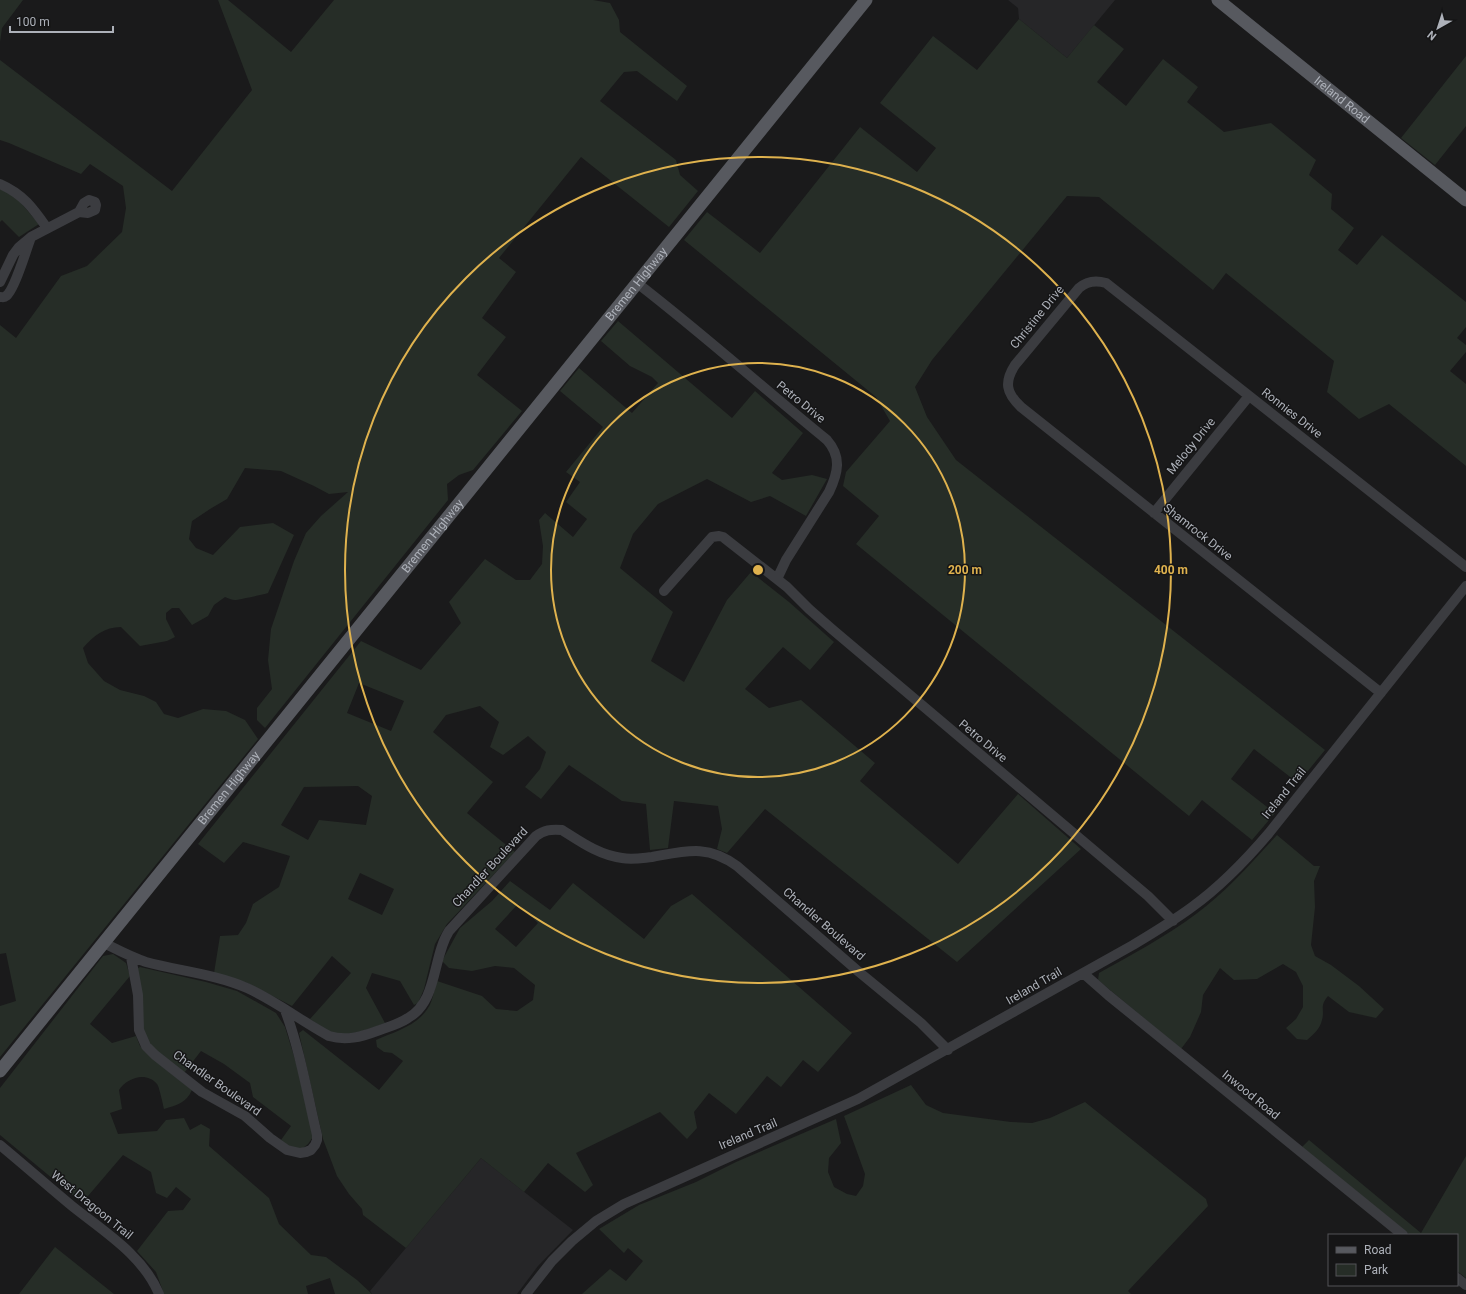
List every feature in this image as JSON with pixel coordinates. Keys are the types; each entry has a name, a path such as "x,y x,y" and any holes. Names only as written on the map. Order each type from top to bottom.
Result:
{"main road":[{"name":"Bremen Highway","path":"0,1071 866,0"},
{"name":"Ireland Road","path":"1218,0 1466,200"}],"street":[{"path":"0,184 22,196 47,228"},
{"path":"0,282 13,254 19,247 31,237 79,212"},
{"path":"0,297 8,295 31,237"},
{"name":"Christine Drive","path":"1007,385 1008,377 1015,365 1069,298 1083,284 1100,281"},
{"name":"Ronnies Drive","path":"1100,281 1110,286 1466,568"},
{"name":"Petro Drive","path":"637,283 686,321 765,390 827,440 836,454 837,467 833,484 786,560 777,579"},
{"name":"Shamrock Drive","path":"1007,385 1011,396 1021,407 1381,692"},
{"name":"Melody Drive","path":"1154,513 1249,396"},
{"name":"Petro Drive","path":"664,591 708,541 716,536 723,538 777,579 833,630 1148,896 1173,921"},
{"name":"Ireland Trail","path":"526,1294 552,1261 572,1241 596,1221 624,1204 851,1103 948,1050 1173,921 1213,890 1253,851 1466,586"},
{"name":"Chandler Boulevard","path":"104,943 130,957 233,983 260,995 329,1036 338,1039 358,1037 389,1027 410,1018 417,1011 427,998 432,985 441,947 449,931 536,836 544,831 555,829 562,830 601,853 622,858 641,858 695,850 709,852 723,857 737,866 859,972 921,1023 948,1050"},
{"name":"Chandler Boulevard","path":"130,957 138,995 139,1030 146,1046 195,1087 245,1116 283,1147 293,1152 300,1153 311,1150 317,1140 317,1135 304,1074 285,1010"},
{"name":"Inwood Road","path":"1083,973 1108,995 1403,1234"},
{"name":"West Dragoon Trail","path":"0,1145 128,1252 148,1274 158,1294"},
{"path":"1458,1279 1466,1285"}],"shaded area":[{"path":"1008,0 1115,0 1067,58 1019,19 1018,8"},
{"path":"481,1158 573,1230 538,1266 517,1294 372,1294 370,1291"}],"green space":[{"path":"0,0 23,0 2,28 0,42"},
{"path":"218,0 228,0 291,52 334,0 593,0 610,3 619,20 620,32 687,86 677,101 637,71 624,72 600,101 676,160 680,175 698,191 669,227 581,157 499,258 516,272 482,318 506,337 477,375 522,411 473,470 459,475 447,484 448,500 265,728 257,720 257,708 272,689 268,660 271,629 294,561 306,533 321,516 348,492 329,494 281,471 245,468 227,499 192,521 189,539 196,548 213,555 240,527 273,523 294,535 268,593 235,600 225,597 214,605 208,616 192,625 179,608 172,608 166,613 166,619 175,637 167,641 140,646 121,627 115,627 100,633 83,648 88,663 104,681 120,690 144,696 156,702 164,714 178,718 203,709 226,711 245,720 258,739 0,1057 0,1006 16,1001 6,953 0,954 0,325 16,338 61,276 87,266 122,232 126,208 123,186 90,164 81,174 0,140 0,60 172,191 252,90"},
{"path":"1019,19 1067,58 1094,25 1124,49 1097,82 1126,106 1163,59 1198,87 1187,102 1224,132 1271,123 1316,160 1309,175 1332,194 1331,209 1354,228 1338,250 1357,265 1382,235 1466,302 1466,327 1457,338 1466,345 1466,352 1450,371 1466,384 1466,466 1389,404 1359,419 1327,392 1334,361 1226,273 1213,290 1099,197 1067,196 932,360 915,387 927,417 956,460 1325,750 1298,783 1254,749 1231,779 1275,813 1252,840 1202,800 1189,816 856,544 879,516 843,486 846,472 890,421 876,397 684,240 707,212 760,253 860,127 917,172 936,148 880,103 933,36 977,70"},
{"path":"1466,56 1466,126 1435,165 1401,138"},
{"path":"0,189 14,195 39,224 19,237 2,220 0,222"},
{"path":"618,321 732,418 755,391 803,433 772,473 782,480 812,475 827,479 806,516 770,496 751,502 707,479 658,504 633,534 620,568 673,612 651,661 684,682 727,600 751,572 789,602 834,642 810,670 783,647 745,689 769,708 801,700 875,763 860,781 958,864 1018,794 1081,849 957,962 765,809 727,853 717,849 722,829 718,806 674,801 668,848 650,850 646,804 622,801 569,765 541,799 525,787 540,769 546,752 528,736 503,755 490,747 499,722 480,706 446,715 433,732 493,782 467,813 515,852 447,924 435,944 424,989 418,1003 414,1005 400,981 372,973 366,988 385,1023 353,1033 340,1035 332,1033 310,1019 351,973 332,956 292,1006 247,983 214,973 220,936 238,935 246,923 253,904 279,887 290,856 243,842 224,863 198,844 361,641 421,670 461,623 449,602 485,559 516,580 530,580 542,564 543,546 539,520 545,513 573,537 587,519 566,502 580,482 566,472 603,427 560,391 579,368 632,413 658,383 652,377 630,366 601,341","holes":["359,683 404,701 391,731 347,713","358,786 372,796 366,825 319,820 308,840 281,825 304,787","360,873 394,889 382,915 348,899"]},
{"path":"1277,835 1314,866 1320,866 1314,881 1315,907 1311,945 1315,956 1331,965 1359,986 1384,1009 1376,1018 1349,1012 1328,996 1323,1006 1323,1016 1318,1029 1307,1040 1297,1039 1286,1028 1296,1019 1303,1007 1303,986 1296,972 1283,964 1257,979 1234,980 1220,968 1203,995 1201,1012 1190,1037 1181,1049 1098,980 1099,973 1160,938 1196,914 1228,887"},
{"path":"510,881 550,910 573,883 644,939 671,906 692,894 852,1033 818,1072 803,1060 781,1087 767,1076 736,1114 709,1093 694,1112 697,1128 687,1139 660,1112 576,1153 593,1185 585,1192 548,1163 524,1192 481,1158 406,1248 363,1215 362,1209 349,1194 337,1176 323,1139 299,1033 303,1030 379,1090 403,1061 392,1053 384,1052 377,1047 376,1040 405,1028 418,1019 428,1008 431,1002 437,981 482,996 496,1009 517,1011 533,1000 535,985 514,968 495,966 472,971 449,968 442,961 460,928 492,901","holes":["518,904 538,923 516,947 495,929"]},
{"path":"113,954 126,963 130,976 90,1024 112,1043 136,1036 140,1046 153,1059 192,1090 184,1101 164,1109 158,1085 153,1080 142,1077 132,1079 119,1090 122,1109 110,1113 118,1134 157,1131 166,1120 184,1118 190,1130 201,1124 210,1129 209,1146 269,1198 279,1224 311,1255 326,1257 357,1280 372,1294 335,1294 330,1278 306,1286 308,1294 164,1294 156,1272 137,1251 168,1211 183,1210 191,1199 176,1187 167,1198 156,1193 151,1172 123,1155 82,1203 0,1135 0,1088 103,956"},
{"path":"140,967 206,982 237,991 276,1013 285,1027 297,1066 313,1137 308,1144 302,1149 291,1148 281,1140 291,1126 253,1097 250,1083 224,1064 201,1051 184,1073 151,1047 143,1035 136,969"},
{"path":"911,1085 926,1105 943,1113 1011,1122 1032,1123 1050,1118 1085,1102 1206,1199 1208,1206 1128,1291 1131,1294 582,1294 610,1269 626,1281 643,1261 628,1248 624,1253 599,1229 639,1205 696,1182 736,1162 836,1119 841,1143 829,1158 828,1172 834,1187 847,1194 856,1196 863,1186 865,1174 844,1116"},
{"path":"1309,1140 1421,1233 1466,1156 1466,1278 1458,1272 1458,1234 1409,1234 1302,1147"},
{"path":"55,1247 114,1294 19,1294"}]}
